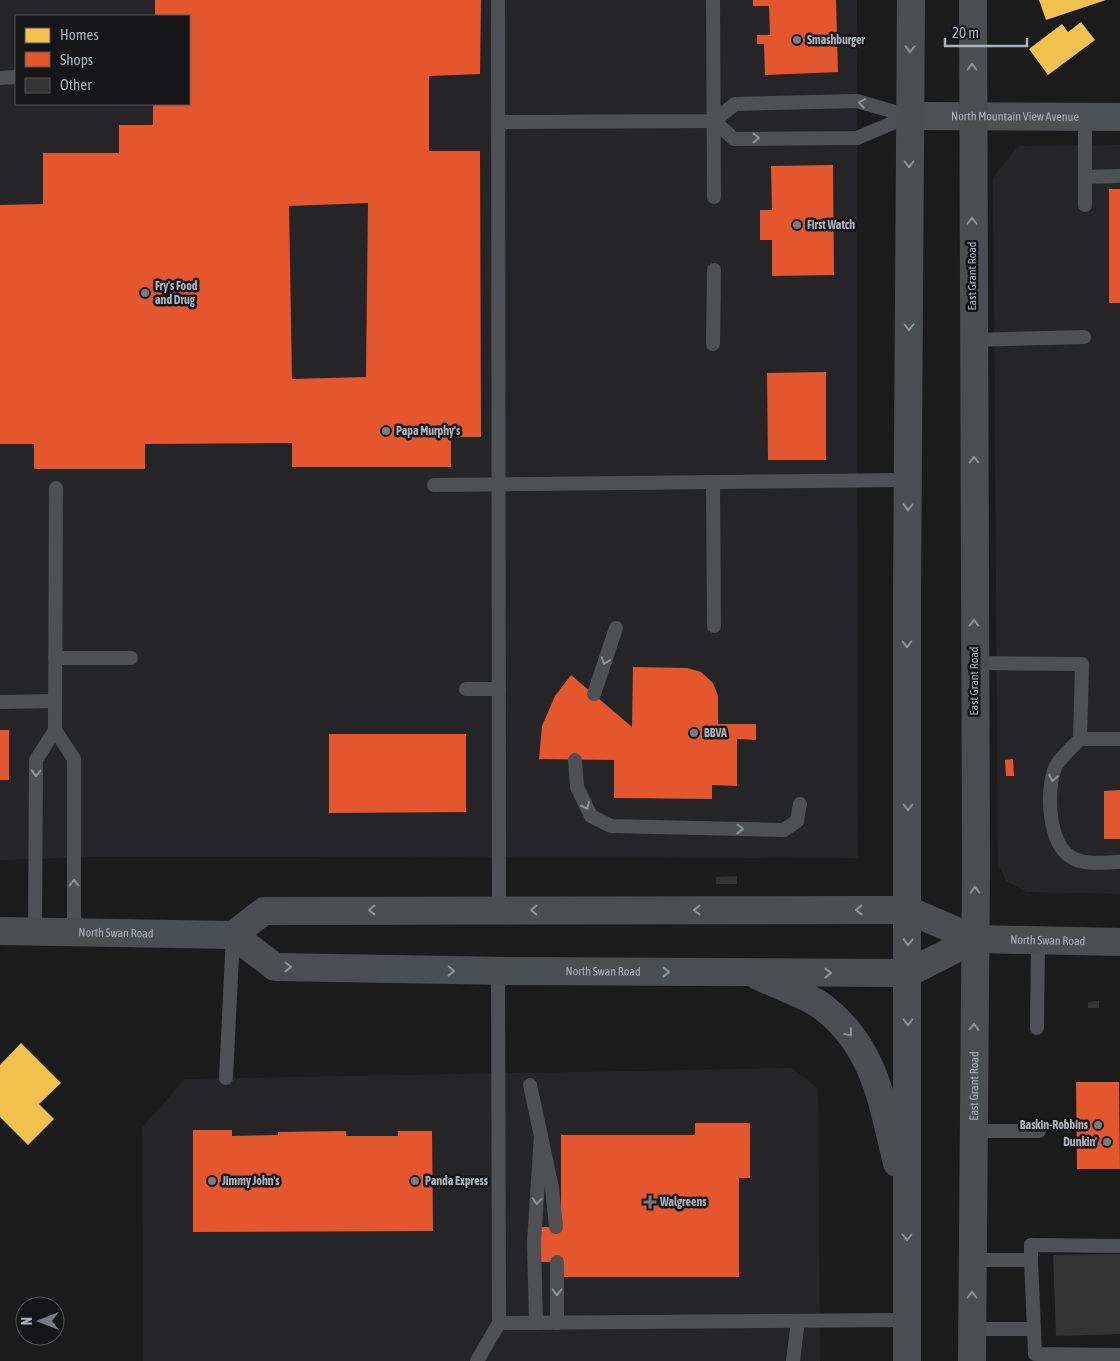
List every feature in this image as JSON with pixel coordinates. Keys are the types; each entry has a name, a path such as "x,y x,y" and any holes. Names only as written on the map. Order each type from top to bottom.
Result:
{"main road":[{"path":"907,1361 910,0"},
{"name":"East Grant Road","path":"972,1361 975,939 973,0"},
{"name":"North Swan Road","path":"233,936 264,910 908,910 975,939 1120,942"},
{"name":"North Swan Road","path":"0,931 233,936 275,967 498,971 908,973 975,939"},
{"path":"749,972 822,1006 844,1027 864,1051 877,1083 907,1201"}],"street":[{"name":"North Mountain View Avenue","path":"910,116 1120,116"}],"lane":[{"path":"498,0 499,910"},
{"path":"713,0 714,197"},
{"path":"0,78 15,77"},
{"path":"498,122 714,121 735,104 857,101 910,116"},
{"path":"714,121 734,138 857,138 910,116"},
{"path":"1085,116 1085,205"},
{"path":"1085,177 1120,176"},
{"path":"713,344 714,270"},
{"path":"973,340 1084,337"},
{"path":"434,485 908,480"},
{"path":"713,483 714,626"},
{"path":"35,932 36,760 55,730 56,488"},
{"path":"594,694 616,628"},
{"path":"55,658 131,658"},
{"path":"974,664 1082,664 1080,739 1055,768 1051,794 1052,829 1057,844 1071,857 1086,863 1120,862"},
{"path":"466,689 498,689"},
{"path":"0,702 55,701"},
{"path":"55,730 74,759 74,932"},
{"path":"1080,739 1120,739"},
{"path":"575,760 577,787 591,816 611,826 784,830 797,821 800,804"},
{"path":"226,1078 233,936"},
{"path":"1037,1028 1038,941"},
{"path":"477,1361 499,1323 498,971"},
{"path":"530,1085 552,1188 556,1227"},
{"path":"973,1131 1039,1131"},
{"path":"536,1323 534,1243 541,1135"},
{"path":"1120,1246 1031,1244 1035,1354 1120,1354"},
{"path":"972,1260 1032,1260"},
{"path":"557,1262 557,1323"},
{"path":"499,1323 907,1320"},
{"path":"794,1361 798,1321"},
{"path":"972,1329 1034,1329"}],"shaded area":[{"path":"0,0 857,0 858,858 96,857 0,860"},
{"path":"1120,145 1120,894 1027,892 1006,881 998,863 993,178 1018,146"},
{"path":"792,1068 818,1089 820,1361 143,1361 142,1128 185,1079"}],"building: Homes":[{"path":"1039,0 1106,0 1046,20"},
{"path":"1081,22 1095,40 1048,75 1029,49 1062,24 1068,32"},
{"path":"21,1043 61,1083 39,1104 54,1119 28,1145 0,1117 0,1065"}],"building: Shops":[{"path":"155,0 481,0 480,74 429,76 429,151 480,151 481,437 451,437 451,467 292,467 292,443 145,444 145,469 34,469 34,444 0,444 0,205 43,204 43,153 119,153 119,125 153,125 153,105 190,105 190,15 155,15","holes":["368,203 366,377 292,379 289,206"]},
{"name":"Smashburger","path":"753,0 836,0 838,72 765,75 764,44 757,44 757,35 770,35 769,6 753,6"},
{"name":"First Watch","path":"833,165 834,275 772,276 772,240 760,240 760,210 772,210 771,166"},
{"path":"1109,189 1120,189 1120,303 1109,303"},
{"path":"826,372 826,460 768,460 767,373"},
{"name":"BBVA","path":"633,667 687,668 701,672 713,683 718,696 718,724 756,724 756,740 737,739 737,786 712,785 712,799 614,798 614,760 539,759 542,726 555,696 571,675 632,727"},
{"path":"0,730 9,730 9,780 0,780"},
{"path":"329,734 466,734 466,812 329,813"},
{"path":"1013,759 1014,776 1006,776 1005,760"},
{"path":"1120,790 1120,839 1104,839 1104,791"},
{"path":"1076,1082 1119,1082 1120,1169 1077,1169"},
{"name":"Walgreens","path":"695,1123 750,1123 750,1178 739,1178 739,1277 561,1277 557,1262 540,1262 540,1227 561,1227 561,1135 695,1135"},
{"path":"193,1130 232,1130 232,1136 278,1135 278,1132 346,1131 346,1136 398,1136 398,1131 432,1131 433,1231 193,1232"}],"building: Other":[{"path":"737,876 737,884 716,884 716,877"},
{"path":"1099,1001 1099,1008 1088,1008 1088,1002"},
{"path":"1120,1254 1120,1334 1056,1336 1053,1255"}],"place":[{"name":"Smashburger","path":"797,40"},
{"name":"First Watch","path":"797,225"},
{"name":"Fry's Food and Drug","path":"145,293"},
{"name":"Papa Murphy's","path":"386,431"},
{"name":"BBVA","path":"694,733"},
{"name":"Baskin-Robbins","path":"1098,1125"},
{"name":"Dunkin'","path":"1107,1142"},
{"name":"Jimmy John's","path":"212,1181"},
{"name":"Panda Express","path":"415,1181"},
{"name":"Walgreens","path":"650,1202"}]}
